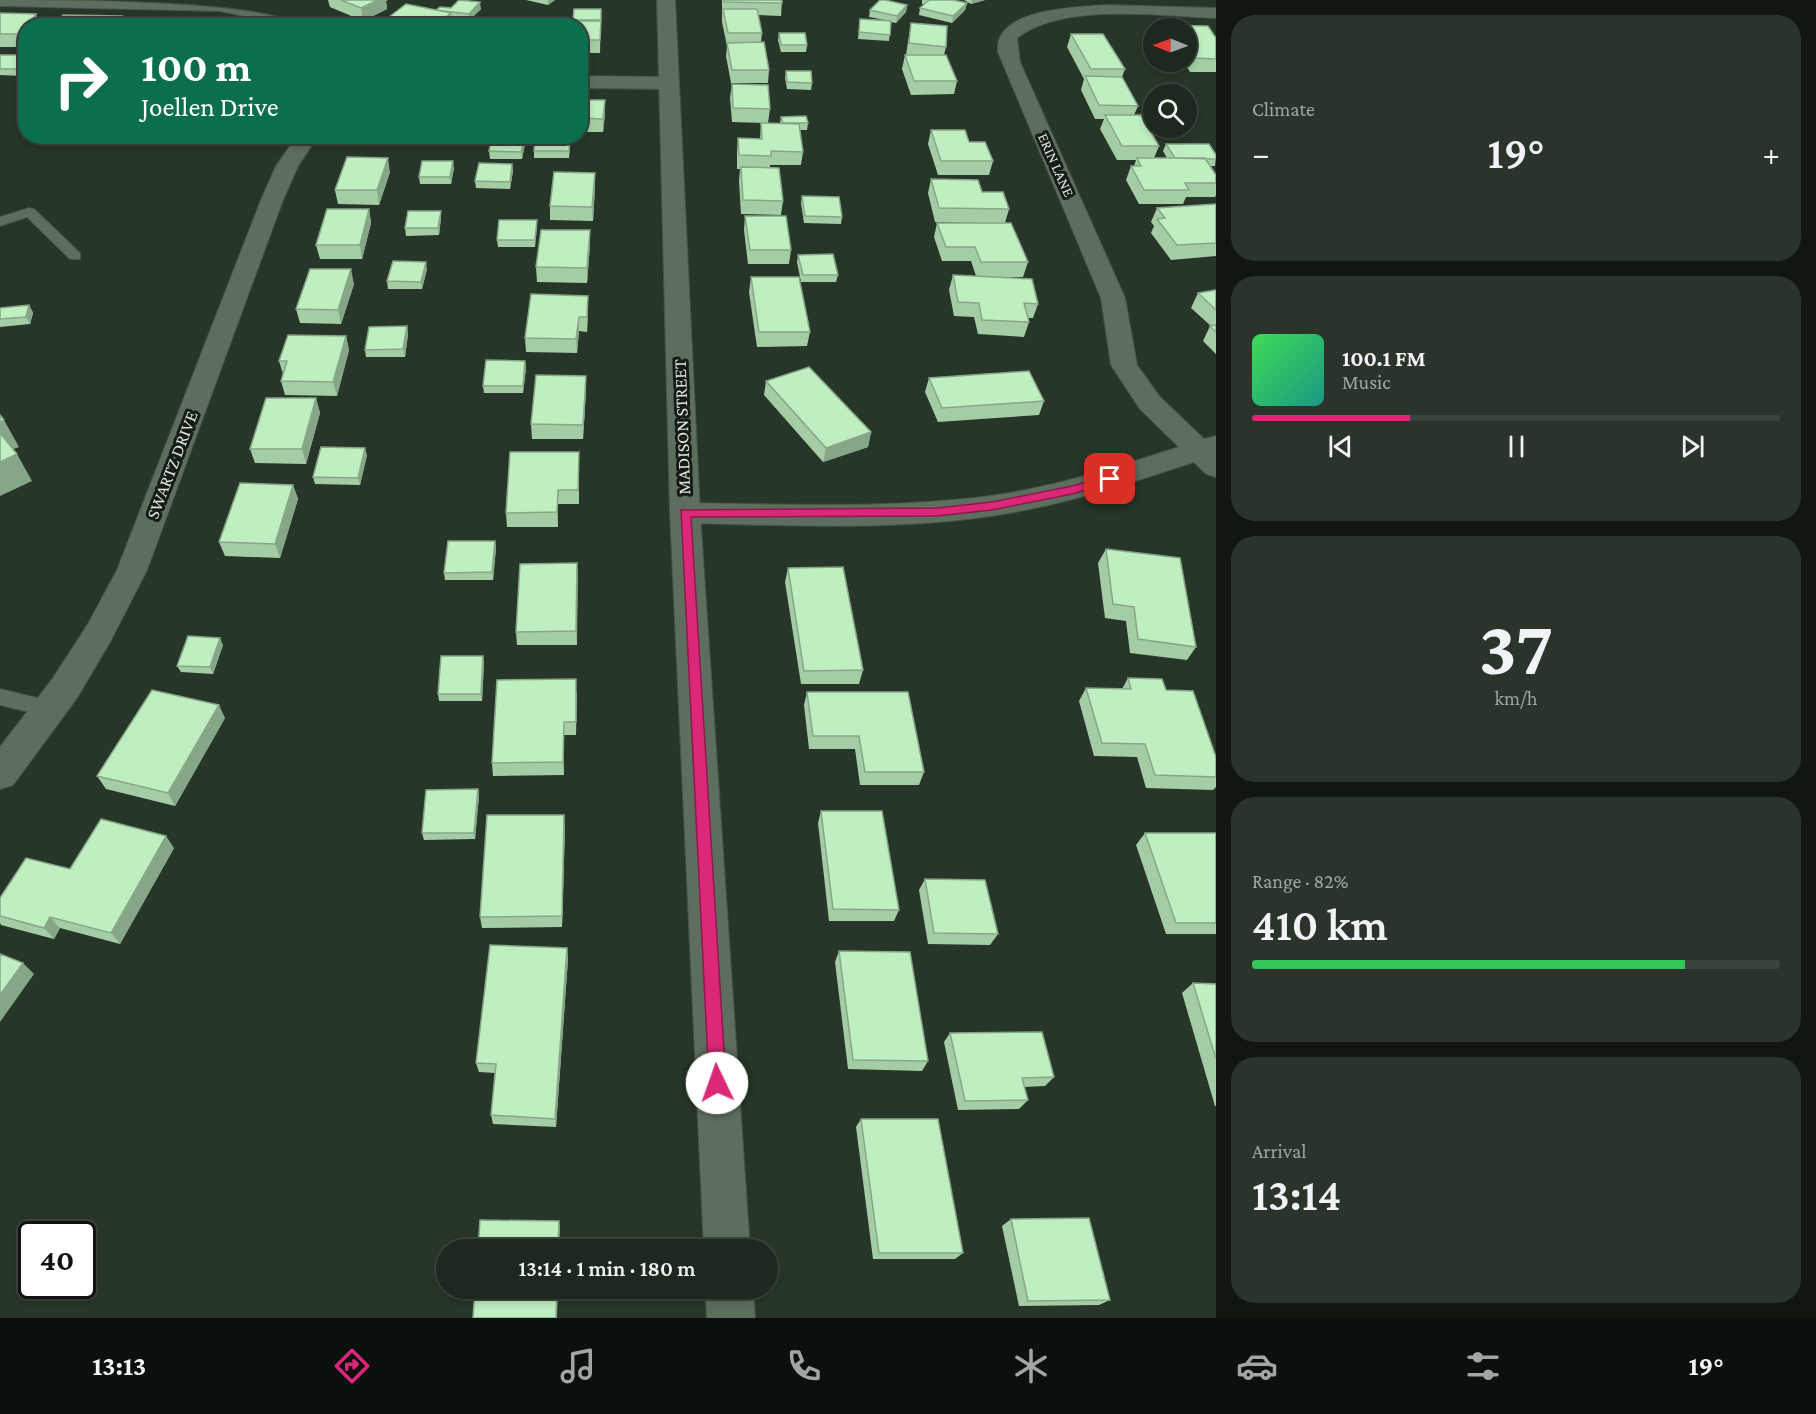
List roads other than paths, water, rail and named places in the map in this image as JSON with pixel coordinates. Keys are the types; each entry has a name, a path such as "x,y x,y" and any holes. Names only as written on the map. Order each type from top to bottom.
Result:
{"street":[{"name":"MADISON STREET","path":"666,0 685,513 726,1239"},
{"path":"0,1 219,6 271,18"},
{"name":"ERIN LANE","path":"1210,454 1150,403 1124,365 1113,298 1010,62 1006,47 1010,35 1028,22 1063,14 1216,13"},
{"path":"588,82 668,83"},
{"name":"SWARTZ DRIVE","path":"0,774 50,709 99,633 132,570 272,200 287,166 302,144"},
{"path":"685,513 881,514 992,506 1072,490 1210,454"},
{"path":"730,1299 731,1318"}],"lane":[{"path":"0,222 29,212 75,256"},
{"path":"0,697 50,709"}]}
